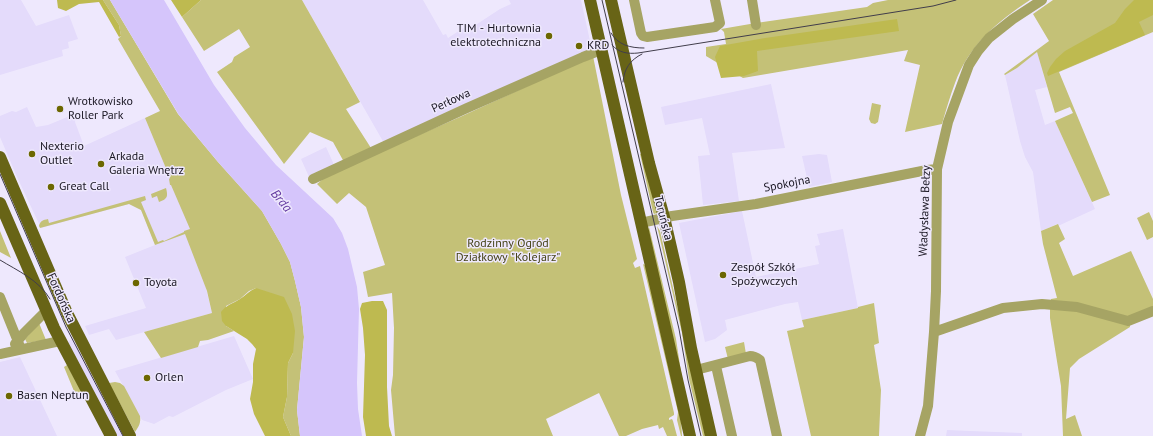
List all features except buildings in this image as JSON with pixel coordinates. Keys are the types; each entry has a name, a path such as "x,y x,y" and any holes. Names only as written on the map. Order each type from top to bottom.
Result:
{"main road":[{"name":"Toruńska","path":"590,0 690,436"},
{"name":"Toruńska","path":"612,0 649,164 664,217 680,287 696,370 711,436"},
{"name":"Fordońska","path":"0,157 68,315 130,436"},
{"name":"Fordońska","path":"0,203 60,341 111,436"},
{"path":"46,311 59,311 68,315 72,329 70,334 60,341"}],"street":[{"path":"634,0 641,33 643,36 647,37 715,27 720,23 715,0"},
{"path":"752,0 756,25"},
{"name":"Władysława Bełzy","path":"920,436 928,406 934,332 936,291 937,169 948,122 969,65 978,51 989,38 1013,19 1042,0"},
{"name":"Perłowa","path":"313,179 467,108 601,50"},
{"name":"Spokojna","path":"641,224 664,217 756,204 937,169"},
{"path":"0,296 20,345"},
{"path":"934,332 1003,308 1042,304 1077,307 1128,321 1153,311"},
{"path":"20,345 39,318 46,311"},
{"path":"4,353 20,345 60,341"},
{"path":"696,370 753,356 760,360 777,436"},
{"path":"716,366 732,436"}],"shaded area":[{"path":"0,0 21,0 36,26 69,15 78,39 68,42 69,48 62,50 63,56 0,75"},
{"path":"57,0 103,0 119,25 121,36 119,37 99,2 79,4 66,11 58,8"},
{"path":"171,0 201,0 182,17"},
{"path":"302,0 423,0 443,35 446,34 448,38 468,25 471,28 500,9 511,4 509,0 581,0 592,50 384,143"},
{"path":"1134,0 1153,0 1153,15 1139,22 1145,35 1048,76 1047,73 1050,67 1065,51 1115,23 1125,9"},
{"path":"897,19 899,31 757,51 758,71 744,76 721,78 715,57 720,46"},
{"path":"1037,51 1047,87 1035,90 1045,125 1055,121 1095,209 1058,226 1057,224 1041,231 1033,172 1025,157 1020,141 1005,75 1017,68"},
{"path":"771,84 785,148 732,153 739,201 703,205 698,156 710,155 702,118 665,125 661,107"},
{"path":"27,107 36,127 48,125 77,113 75,122 84,146 145,118 192,230 212,313 116,340 109,329 89,335 85,326 146,308 125,257 155,245 141,210 129,204 41,228 0,137 0,116 12,111 16,112"},
{"path":"326,147 335,167 310,179 301,159"},
{"path":"819,154 827,155 832,182 809,187 802,156"},
{"name":"Zespół Szkół Spożywczych","path":"742,211 756,277 819,264 815,246 820,245 817,234 843,229 858,308 802,320 798,302 785,304 725,320 727,330 715,339 705,342 679,223"},
{"path":"256,288 284,297 292,314 295,331 293,353 288,363 287,397 283,417 291,436 265,436 254,414 250,399 256,349 247,339 226,326 222,321 221,312 227,306"},
{"path":"383,301 387,310 387,387 389,426 392,436 366,436 363,417 365,355 360,309 362,303"},
{"path":"234,336 253,379 226,390 173,417 169,416 154,424 142,420 115,371"},
{"path":"73,337 84,361 124,436 117,436 67,343"},
{"path":"20,357 57,436 0,436 0,362"},
{"path":"947,430 1022,433 1022,436 946,436"}],"green space":[{"path":"103,0 110,0 178,114 262,211 290,262 301,307 304,337 297,410 300,436 291,436 283,417 287,397 288,363 293,353 256,288 249,291 240,299 226,306 226,326 234,331 208,340 200,341 198,347 161,358 144,332 212,313 207,291 185,234 155,245 141,210 129,204 40,228 39,226 41,222 48,219 49,223 145,196 146,200 141,202 158,242 164,241 190,229 170,185 170,178 145,118 160,111 118,39 121,36 119,25"},
{"path":"201,0 302,0 360,102 346,109 371,148 344,162 333,142 310,132 284,164 217,72 232,62 234,57 250,47 239,29 204,51 182,17"},
{"path":"888,0 1030,0 996,25 976,46 968,57 955,83 942,124 905,132 920,65 904,61 908,50 743,78 706,56 706,47 726,44 724,32 721,29 867,7 873,3"},
{"path":"1053,0 1153,0 1153,32 1059,72 1110,195 1092,202 1055,121 1073,113 1070,107 1055,113 1037,52 1017,68 1005,75 1004,74 1049,41 1033,14"},
{"name":"Rodzinny Ogród Działkowy \"Kolejarz\"","path":"593,56 621,195 637,259 633,263 635,268 640,266 674,413 669,420 672,419 673,421 677,436 667,436 663,427 659,429 658,425 642,429 626,436 619,436 599,393 546,419 553,436 395,436 391,390 393,375 394,328 392,293 368,297 363,272 385,265 366,207 349,193 337,204 317,184 329,174 460,117"},
{"path":"872,103 881,105 878,122 875,124 871,123 869,119"},
{"path":"643,153 657,213 654,214 640,154"},
{"path":"166,188 167,195 164,200 159,202 157,196 152,198 151,194"},
{"path":"1149,212 1153,221 1153,237 1147,240 1137,218"},
{"path":"1058,224 1065,239 1059,243 1073,276 1131,251 1153,299 1153,307 1129,317 1130,327 1079,359 1070,368 1066,419 1075,415 1082,436 1063,436 1061,386 1050,318 1051,299 1057,298 1041,231"},
{"path":"657,226 660,231 707,436 703,436 689,379 682,333"},
{"path":"649,227 676,339 682,378 648,231"},
{"path":"0,231 11,258 0,252"},
{"path":"643,264 647,266 681,420 682,436 677,420 678,412"},
{"path":"874,303 879,343 874,345 881,390 879,436 811,436 787,331 804,327 802,320"},
{"path":"39,323 46,340 27,343 25,339"},
{"path":"744,342 746,354 728,359 725,347"},
{"path":"67,365 82,392 76,396 64,367"},
{"path":"115,382 124,386 140,416 140,421 135,432 109,383"}],"water":[{"name":"Brda","path":"110,0 164,0 214,85 245,128 276,165 333,218 342,233 348,249 357,287 359,309 357,383 358,409 362,436 300,436 297,410 304,337 301,307 290,262 262,211 218,162 179,115"}],"tram line":[{"path":"602,0 679,329 688,380 701,436"},
{"path":"612,45 618,50 624,52 638,53 933,6 956,0"},
{"path":"611,33 617,40 625,45 644,48"},
{"path":"623,82 628,65 642,54"},
{"path":"0,174 66,327 123,436"},
{"path":"0,260 34,281 50,299"}],"place":[{"name":"TIM - Hurtownia elektrotechniczna","path":"549,36"},
{"name":"KRD","path":"579,46"},
{"name":"Wrotkowisko Roller Park","path":"60,109"},
{"name":"Nexterio Outlet","path":"32,154"},
{"name":"Arkada Galeria Wnętrz","path":"101,164"},
{"name":"Great Call","path":"51,187"},
{"name":"Zespół Szkół Spożywczych","path":"723,275"},
{"name":"Toyota","path":"136,283"},
{"name":"Orlen","path":"147,378"},
{"name":"Basen Neptun","path":"9,396"}]}
